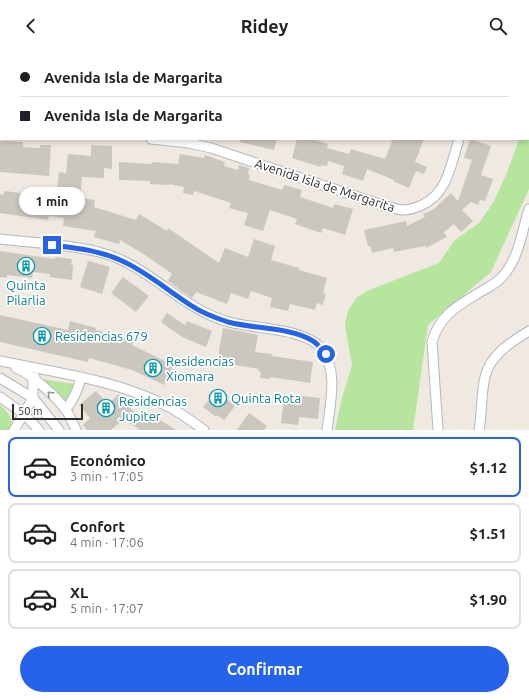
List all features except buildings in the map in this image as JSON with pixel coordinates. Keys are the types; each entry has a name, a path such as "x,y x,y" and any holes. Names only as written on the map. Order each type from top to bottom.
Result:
{"street":[{"name":"Avenida Isla de Margarita","path":"160,140 189,143 211,148 402,210 417,208 431,201 441,191 448,176 459,140"},
{"path":"438,430 432,342 435,332 439,323 452,311 494,284 502,277 514,259 529,208"},
{"path":"0,239 100,252 121,260 144,273 193,307 214,317 229,322 287,332 303,336 313,341 326,354 331,373 332,388 327,430"},
{"path":"479,430 484,378 488,369 493,360 502,350 514,340 529,332"},
{"path":"2,362 117,386 152,398 172,408 204,430"},
{"path":"2,362 25,372 50,394 65,410 76,430"},
{"path":"14,430 33,398 33,379 40,369"},
{"path":"0,378 33,398 59,430"},
{"path":"65,410 72,402 81,378"},
{"path":"0,397 24,414 39,430"}],"green space":[{"path":"519,140 529,140 529,189 491,272 428,325 413,430 335,430 342,398 352,365 345,325 348,311 356,298 369,290 439,263 455,240 479,223 493,203 507,173"},
{"path":"41,379 74,384 65,403"},
{"path":"0,405 10,416 11,430 0,430"}],"place":[{"name":"Quinta Pilarlia","path":"26,266"},
{"name":"Residencias 679","path":"42,336"},
{"name":"Residencias Xiomara","path":"153,368"},
{"name":"Quinta Rota","path":"218,398"},
{"name":"Residencias Jupiter","path":"106,408"}],"route":[{"path":"52,245 100,252 121,260 144,273 193,307 214,317 242,325 303,336 320,346 326,354"}]}
